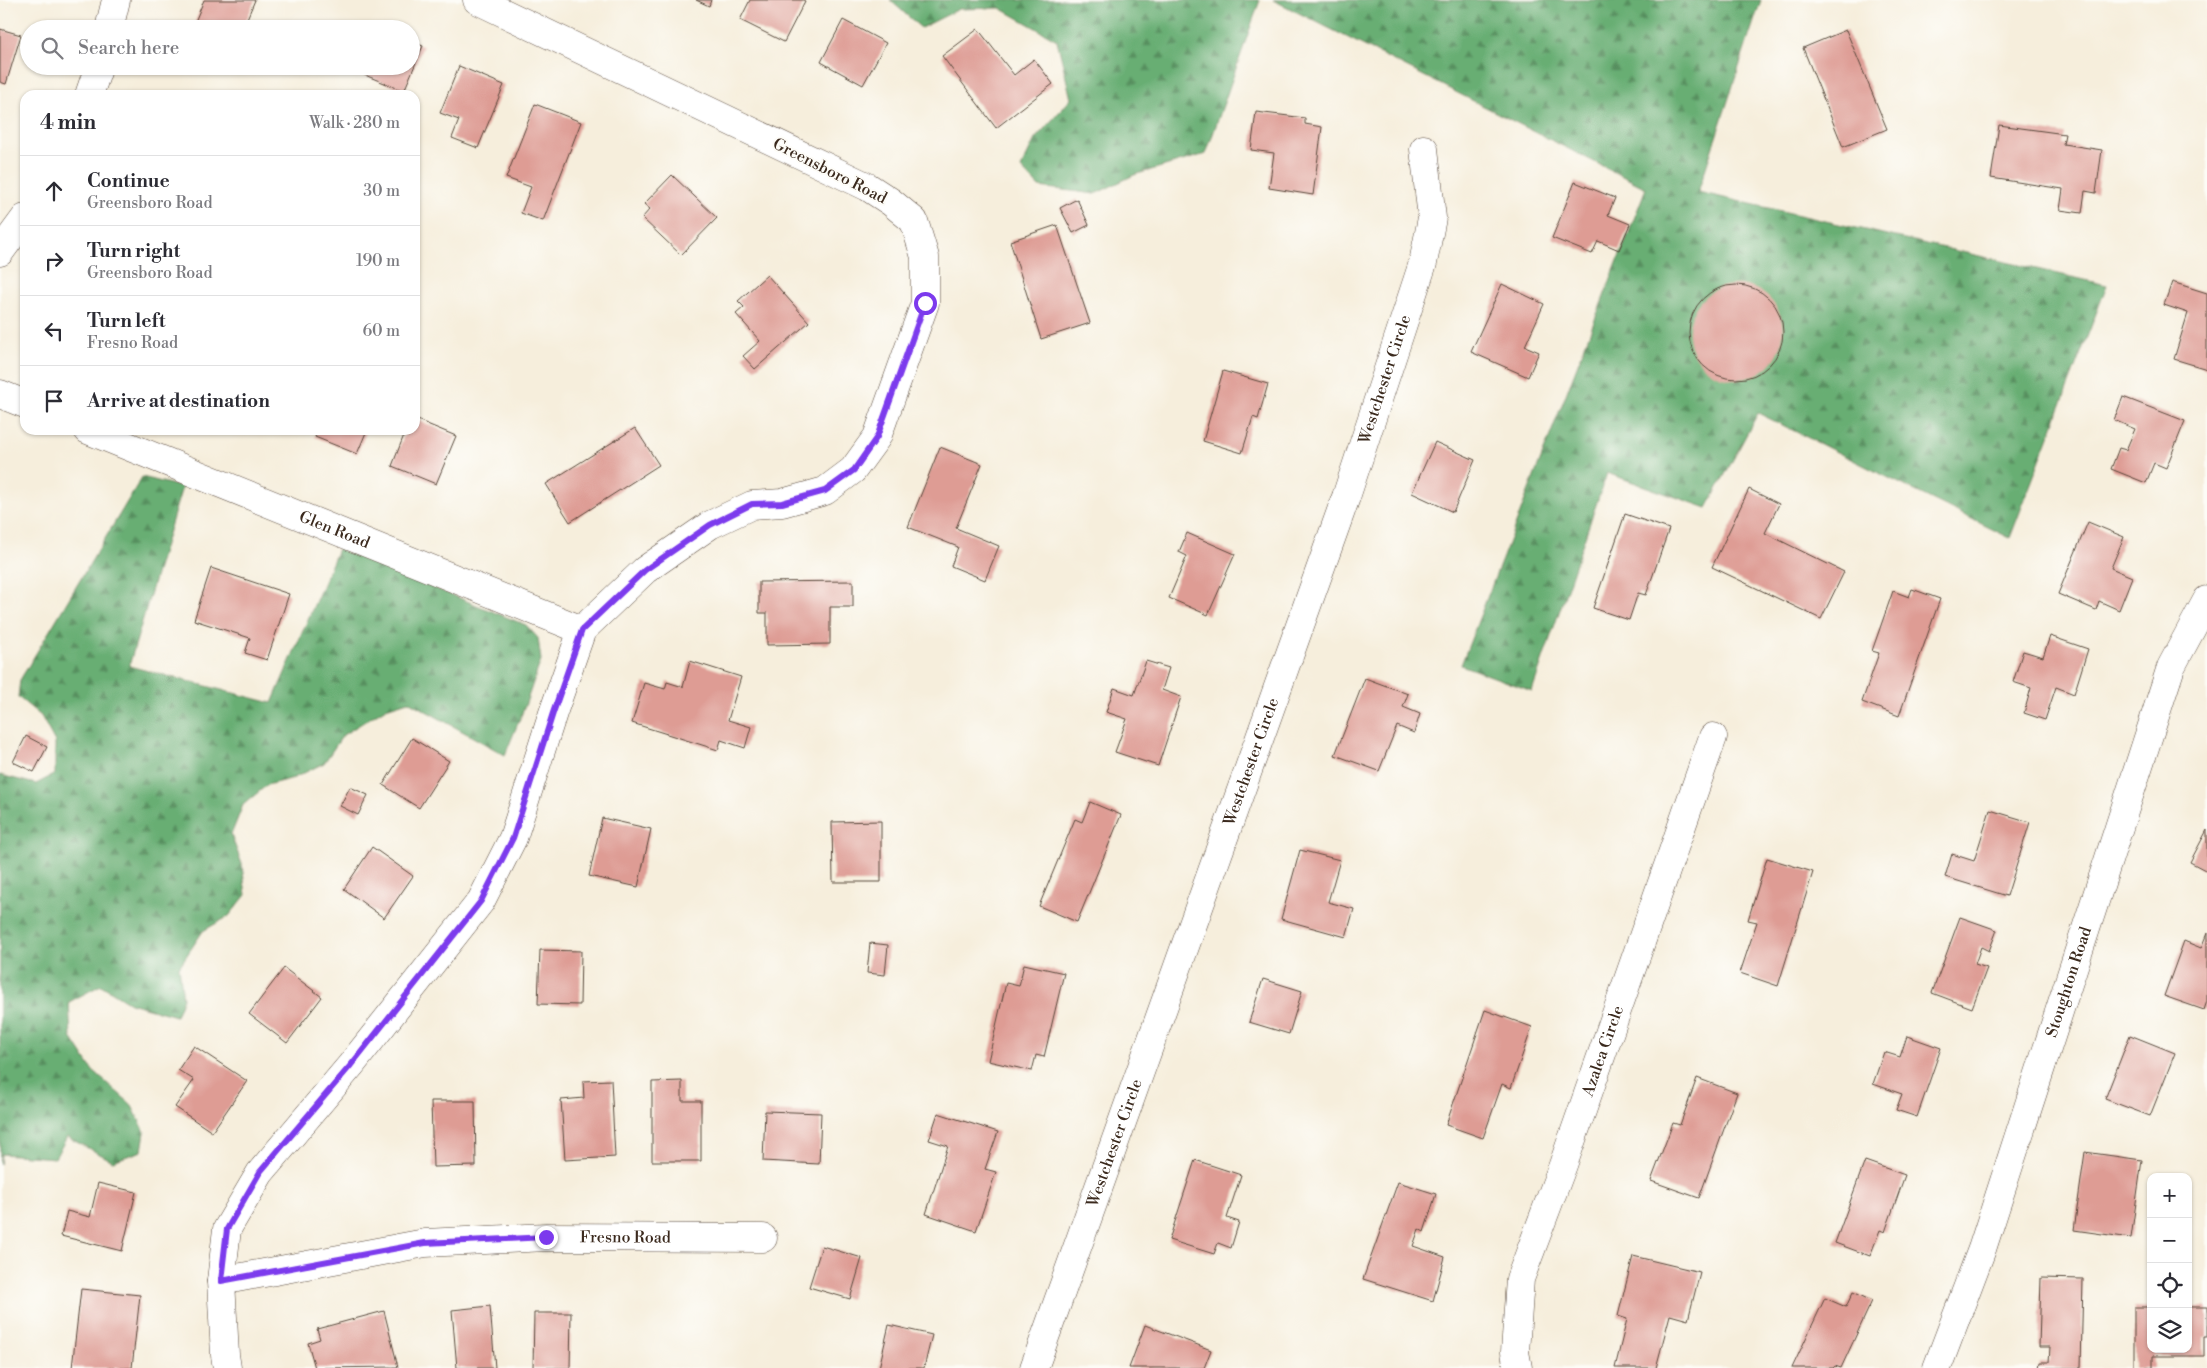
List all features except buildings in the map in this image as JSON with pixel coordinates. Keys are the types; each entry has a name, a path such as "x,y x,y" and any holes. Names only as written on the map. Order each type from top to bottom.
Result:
{"street":[{"path":"111,20 116,0"},
{"name":"Greensboro Road","path":"227,1368 224,1355 221,1281 227,1229 260,1172 351,1065 481,901 513,838 582,630 645,570 710,525 752,504 782,503 825,491 854,470 877,437 925,303 925,257 914,221 891,202 868,187 477,0"},
{"path":"91,90 96,75"},
{"name":"Westchester Circle","path":"1034,1368 1346,496 1423,263 1432,218 1424,149"},
{"path":"0,252 20,225"},
{"path":"0,394 20,402"},
{"name":"Glen Road","path":"100,435 582,630"},
{"name":"Stoughton Road","path":"1937,1368 1982,1249 2171,667 2207,600"},
{"name":"Azalea Circle","path":"1518,1368 1515,1352 1520,1279 1713,737"},
{"name":"Fresno Road","path":"221,1281 425,1243 546,1237 763,1238"}],"green space":[{"path":"890,0 1260,0 1206,154 1134,175 1095,194 1039,187 1021,168 1035,139 1071,99 1057,40 1000,8 959,9 921,28"},
{"path":"1273,0 1761,0 1698,192 2107,285 2010,538 1758,413 1707,508 1607,473 1532,691 1461,665 1646,188"},
{"path":"142,477 182,487 129,666 272,703 338,549 526,625 538,638 541,660 505,755 408,701 386,708 343,735 324,763 294,778 267,785 243,805 231,835 242,864 246,895 229,916 203,931 179,967 183,998 176,1016 130,1003 101,985 69,1002 71,1037 93,1071 131,1104 145,1132 142,1151 113,1161 67,1137 55,1158 1,1154 0,1164 0,775 36,784 55,774 55,742 41,716 18,697 20,680"}],"route":[{"path":"546,1237 425,1243 221,1281 227,1229 260,1172 351,1065 481,901 513,838 582,630 645,570 710,525 752,504 782,503 825,491 854,470 877,437 925,303"}]}
